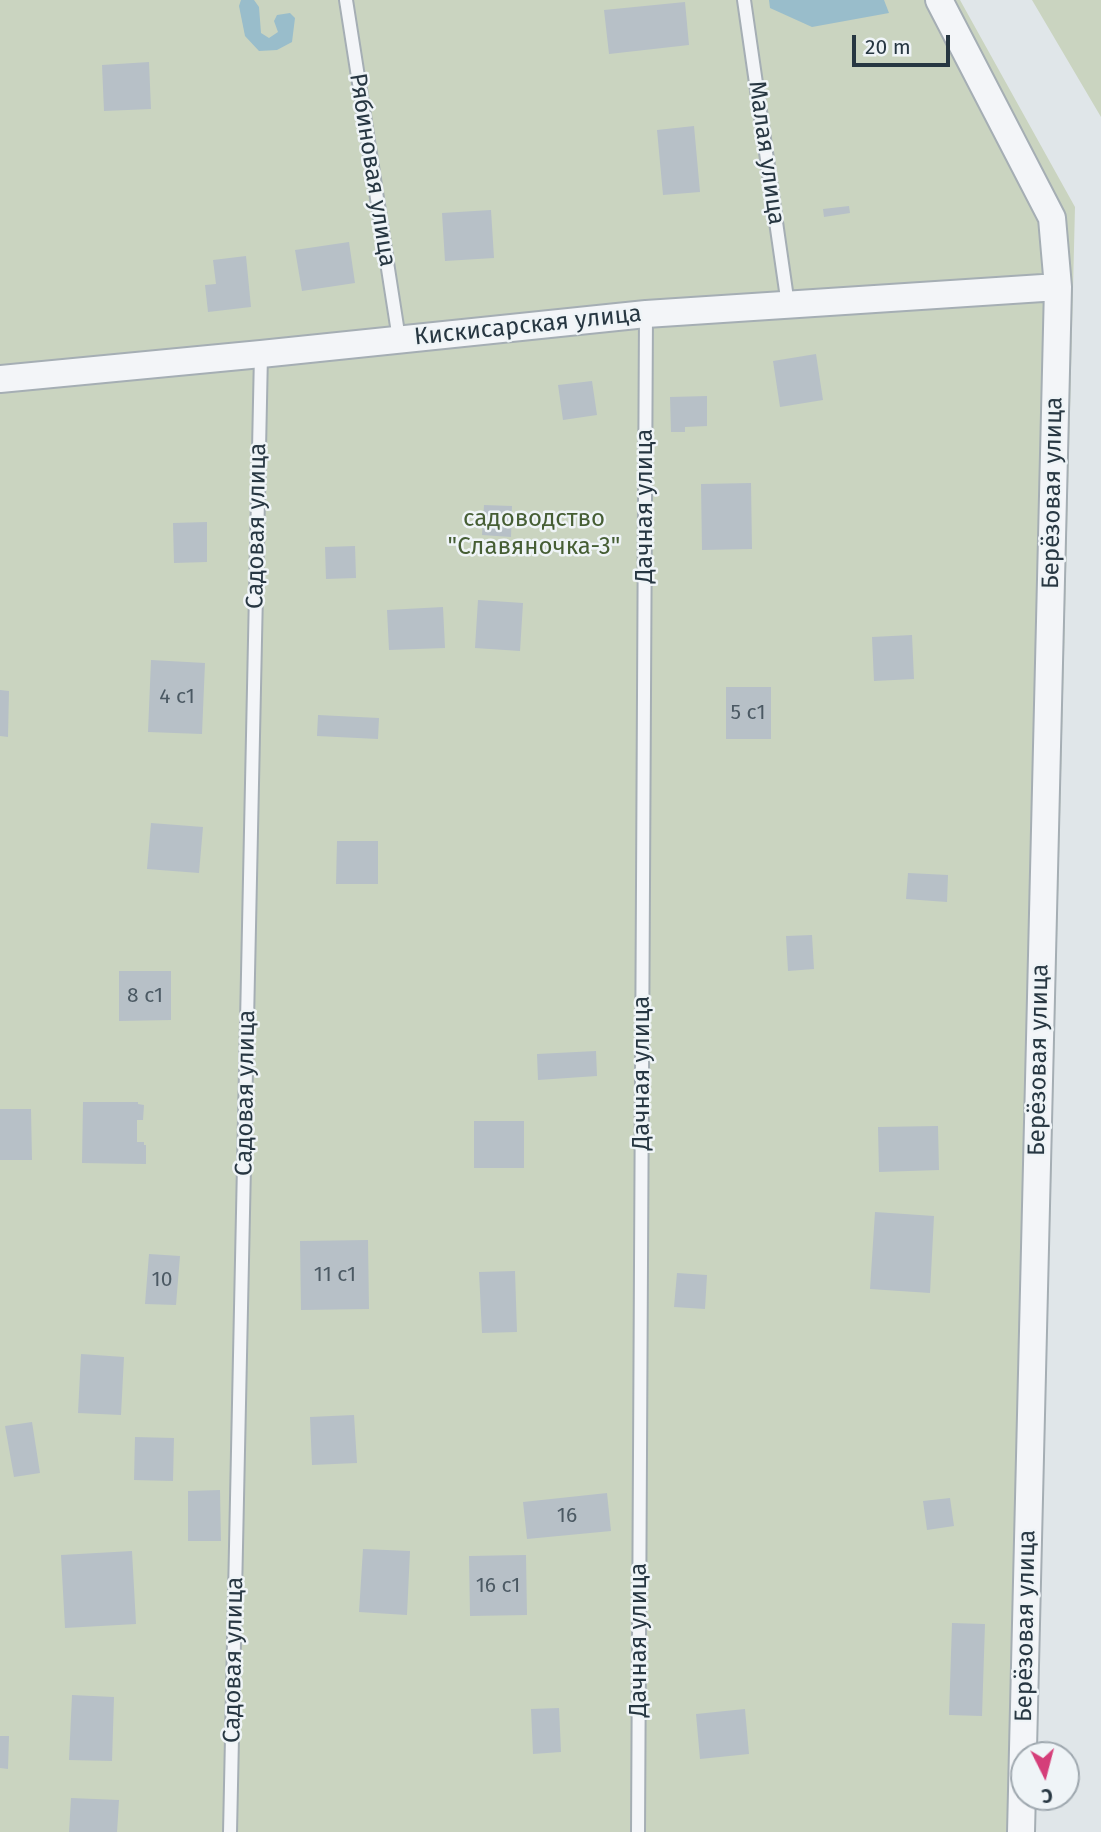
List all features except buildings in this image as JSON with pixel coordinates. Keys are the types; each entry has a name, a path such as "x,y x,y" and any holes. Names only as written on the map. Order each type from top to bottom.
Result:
{"street":[{"name":"Берёзовая улица","path":"939,0 1052,218 1058,287 1021,1832"},
{"name":"Кискисарская улица","path":"1,373 261,354 646,314 1058,287"}],"lane":[{"name":"Рябиновая улица","path":"346,0 399,339"},
{"name":"Малая улица","path":"744,0 788,305"},
{"name":"Дачная улица","path":"638,1832 646,314"},
{"name":"Садовая улица","path":"230,1832 261,354"}],"green space":[{"name":"садоводство \"Славяночка-3\"","path":"0,0 960,0 1075,207 1037,1741 1010,1741 1010,1811 1036,1811 1035,1832 0,1832"},
{"path":"1032,0 1101,0 1101,117"}],"water":[{"path":"241,0 254,0 259,7 261,33 269,38 278,32 274,21 277,15 290,13 295,18 292,42 277,50 259,51 245,36 239,6"},
{"path":"769,0 884,0 889,13 812,27 770,8"}]}
